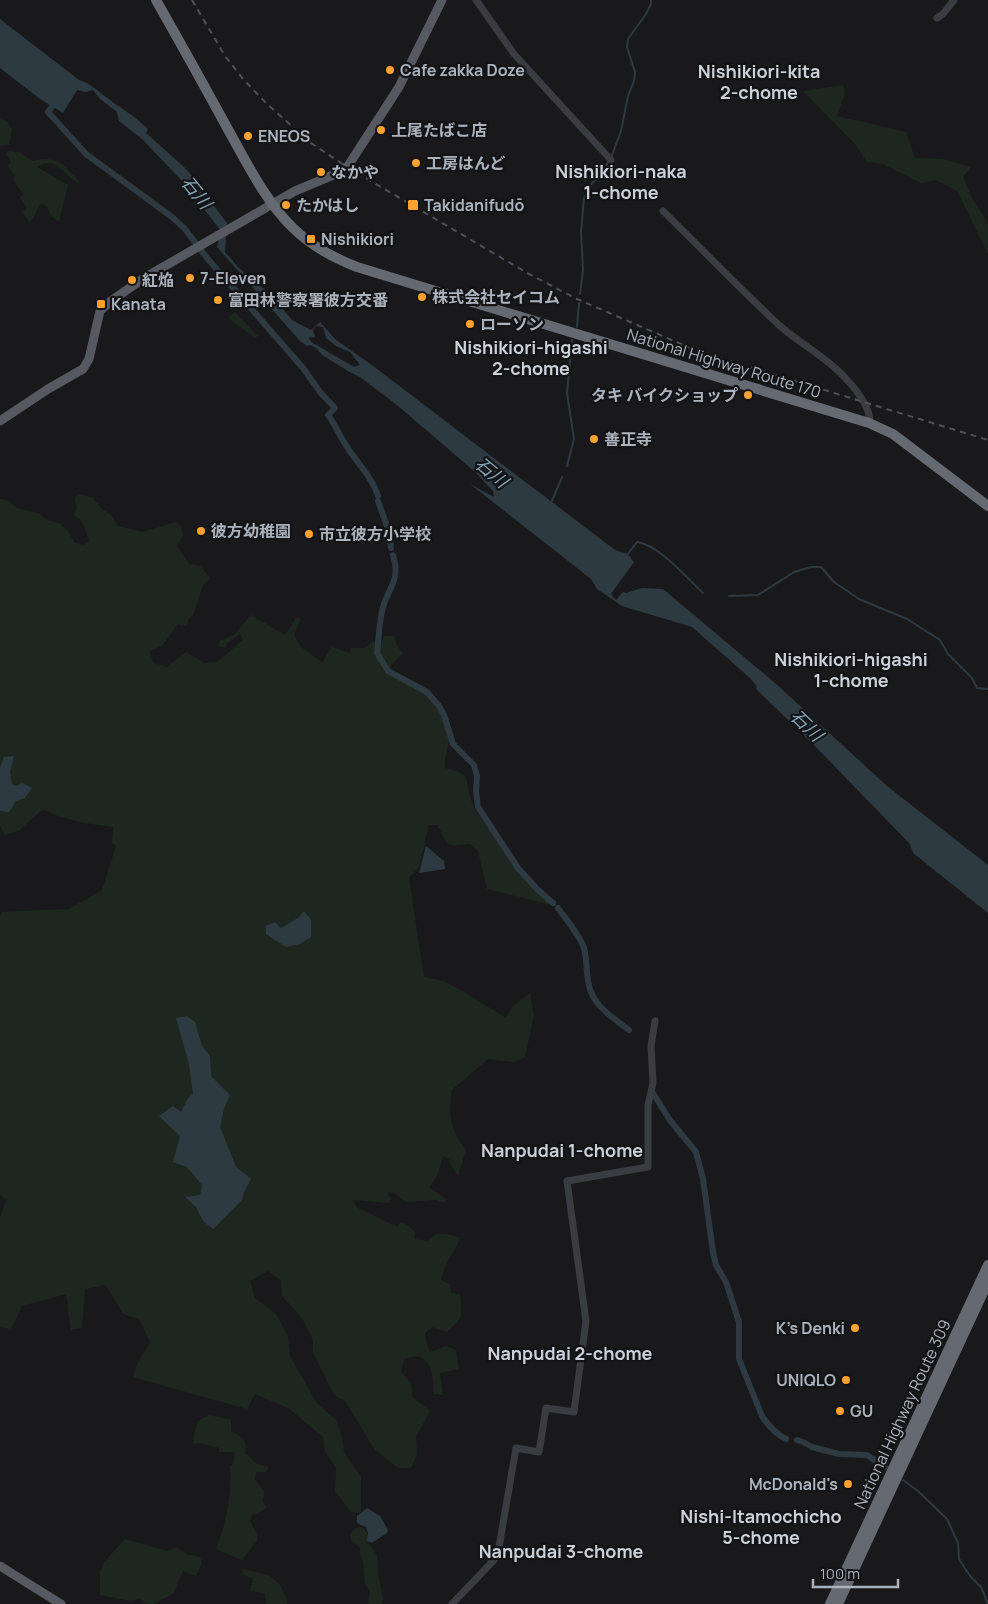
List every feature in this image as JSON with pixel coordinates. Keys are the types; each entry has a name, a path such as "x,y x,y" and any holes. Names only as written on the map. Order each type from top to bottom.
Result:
{"highway":[{"name":"National Highway Route 170","path":"156,0 272,204 279,214 302,236 325,252 343,262 869,423 893,434 988,506"},
{"name":"National Highway Route 309","path":"838,1604 988,1265"},
{"name":"National Highway Route 309","path":"830,1604 988,1282"}],"main road":[{"path":"0,421 48,388 83,369 89,359 99,315 104,307 144,278 296,190 338,172 350,164 399,87 442,0"},
{"path":"0,1566 61,1604"}],"street":[{"path":"476,0 514,54 611,160"},
{"path":"937,18 944,14 954,0"},
{"path":"664,211 781,327 831,365 848,381 858,392 870,415 869,423"},
{"path":"452,1604 494,1560 498,1553 516,1448 539,1452 546,1408 574,1412 586,1321 567,1181 648,1167 648,1105 653,1083 652,1046 655,1021"}],"shaded area":[{"path":"843,85 845,93 837,116 906,132 915,158 943,159 971,167 963,177 973,200 988,223 988,254 957,191 936,180 921,183 883,164 867,162 855,144 803,91"},
{"path":"0,119 7,121 12,129 9,145 0,146"},
{"path":"8,151 19,152 33,161 55,161 66,167 81,184 55,165 49,163 37,167 68,185 59,222 51,216 47,206 41,203 29,222 23,212 27,208 20,197 23,194 13,180 15,176 8,166 11,162 6,154"},
{"path":"235,312 258,336 255,338 228,318"},
{"path":"81,494 93,498 102,509 111,515 118,526 142,532 176,522 181,526 183,535 177,546 189,564 200,566 210,578 203,585 193,615 189,618 186,626 178,624 162,646 149,651 154,663 167,667 186,652 204,663 217,662 243,640 240,634 227,643 226,648 218,646 220,641 235,634 251,615 285,635 297,617 301,619 294,635 301,647 322,662 332,647 350,653 351,648 365,648 372,642 381,644 384,636 394,636 397,646 403,653 391,665 389,675 426,694 438,707 450,735 445,768 458,771 466,777 469,794 475,810 517,870 552,905 487,889 478,851 470,844 448,844 438,825 429,825 419,867 409,878 424,977 444,981 506,1018 512,1007 530,993 534,1016 525,1057 513,1062 488,1059 452,1090 450,1115 453,1129 466,1150 458,1176 449,1159 443,1156 438,1174 429,1188 447,1199 445,1203 436,1200 406,1202 393,1192 388,1193 391,1199 389,1203 354,1200 356,1207 397,1227 401,1222 409,1226 415,1232 414,1239 428,1241 439,1234 460,1238 444,1269 441,1280 450,1284 451,1293 460,1294 461,1316 447,1332 433,1327 425,1333 430,1352 446,1346 456,1350 459,1369 440,1373 443,1395 433,1394 432,1372 425,1360 420,1357 404,1359 401,1372 411,1383 413,1398 430,1411 416,1437 417,1454 411,1468 398,1468 375,1450 345,1401 334,1395 313,1352 313,1340 302,1318 282,1296 281,1280 268,1271 250,1281 255,1298 276,1314 288,1336 290,1356 316,1402 336,1420 342,1437 344,1452 361,1477 361,1513 351,1512 335,1491 336,1468 325,1452 323,1437 288,1408 255,1394 247,1409 133,1377 137,1364 150,1342 139,1319 123,1314 106,1285 85,1289 82,1328 71,1330 66,1294 22,1306 11,1329 0,1327 0,1218 6,1200 0,1194 0,915 1,912 69,909 102,890 116,846 112,843 113,827 85,823 42,810 18,831 5,835 0,826 0,499 7,500 17,508 40,514 46,520 59,523 68,531 75,543 84,545 89,541 87,533 82,523 74,515 77,508 74,498"},
{"path":"209,1415 231,1420 231,1431 245,1442 245,1453 257,1464 269,1467 266,1472 256,1472 255,1480 264,1491 263,1501 266,1508 252,1515 250,1521 257,1534 257,1541 242,1560 216,1549 228,1508 230,1466 233,1464 235,1452 219,1452 219,1448 200,1443 193,1444 198,1421"},
{"path":"361,1527 367,1532 367,1541 377,1555 383,1598 382,1604 368,1604 370,1591 365,1584 360,1548 351,1540 350,1534 356,1528"},
{"path":"125,1539 167,1551 177,1547 186,1554 200,1557 202,1563 196,1576 183,1571 173,1594 153,1604 143,1603 140,1598 131,1601 100,1595 100,1571 104,1562"},
{"path":"243,1569 273,1578 281,1587 288,1604 266,1604 265,1593 250,1591 253,1578 242,1574"}],"water":[{"name":"石川","path":"0,19 79,80 93,87 143,124 148,129 146,133 184,167 211,197 214,206 227,223 225,252 238,267 272,296 292,320 311,330 320,322 335,339 615,550 631,557 634,562 611,594 616,600 623,592 626,593 642,588 663,589 775,683 887,786 988,865 988,913 913,853 910,844 811,742 756,689 757,687 751,679 692,627 622,606 597,589 591,579 470,484 494,497 493,491 474,471 397,405 360,377 322,355 311,345 307,346 300,341 217,247 221,231 181,180 142,139 119,121 117,112 100,99 93,90 86,92 77,90 63,113 40,99 0,68","holes":["316,326 323,327 326,338 336,346 350,352 360,365 354,367 313,343 308,338 315,337 313,330"]},
{"path":"14,756 10,772 12,784 16,786 22,783 32,788 25,798 16,801 9,812 0,811 0,768 4,757"},
{"path":"426,846 444,861 445,869 419,873"},
{"path":"304,911 311,920 311,937 300,944 286,947 266,934 266,926 275,922 281,928 298,918"},
{"path":"187,1016 195,1022 202,1046 210,1056 211,1076 230,1095 224,1109 220,1127 236,1167 251,1179 242,1200 213,1229 203,1221 196,1207 185,1197 200,1195 202,1185 187,1167 173,1162 180,1136 159,1116 173,1106 181,1112 188,1098 193,1094 189,1064 176,1018"},
{"path":"367,1508 380,1516 388,1530 387,1533 372,1543 367,1541 368,1533 366,1527 357,1523 357,1516"}],"waterway":[{"path":"611,158 621,131 628,96 634,81 635,72 627,47 628,39 646,14 651,0"},
{"path":"57,100 48,112 86,154 172,217 185,229 207,258 303,368 320,392 335,408 328,415 348,449 372,482 378,496"},
{"path":"580,294 583,270 581,232 584,198 592,183 603,174 608,162"},
{"path":"577,327 579,303"},
{"path":"567,466 574,439 567,393 572,340"},
{"path":"551,503 562,477"},
{"path":"378,501 389,532 391,548"},
{"path":"627,555 637,542 645,544 672,563 703,593"},
{"path":"393,555 396,571 382,612 377,653 388,671 427,692 439,706 444,715 453,744 474,765 477,776 478,807 518,868 553,903"},
{"path":"729,596 758,595 794,572 811,567 821,567 834,582 859,599 907,619 940,640 948,654 972,678 977,688 988,689"},
{"path":"558,908 582,943 589,986 594,998 605,1011 629,1030"},
{"path":"653,1093 669,1119 696,1152 703,1179 716,1265 726,1282 739,1322 739,1359 762,1416 772,1429 786,1439"},
{"path":"797,1440 812,1447 839,1454 867,1455 885,1467"},
{"path":"903,1480 918,1491 947,1519 958,1543 959,1559 970,1576 981,1587 988,1604"}],"railway":[{"path":"192,0 225,56 243,79 267,104 311,143 347,167 529,274 577,299 697,351 988,440"}],"place":[{"name":"Cafe zakka Doze","path":"390,70"},
{"name":"上尾たばこ店","path":"381,130"},
{"name":"ENEOS","path":"248,136"},
{"name":"工房はんど","path":"416,163"},
{"name":"なかや","path":"321,172"},
{"name":"たかはし","path":"286,205"},
{"name":"Takidanifudō","path":"413,205"},
{"name":"Nishikiori","path":"311,239"},
{"name":"7-Eleven","path":"190,278"},
{"name":"紅焔","path":"132,280"},
{"name":"株式会社セイコム","path":"422,297"},
{"name":"富田林警察署彼方交番","path":"218,300"},
{"name":"Kanata","path":"101,304"},
{"name":"ローソン","path":"470,324"},
{"name":"タキ バイクショップ","path":"748,395"},
{"name":"善正寺","path":"594,439"},
{"name":"彼方幼稚園","path":"201,531"},
{"name":"市立彼方小学校","path":"309,534"},
{"name":"K's Denki","path":"855,1328"},
{"name":"UNIQLO","path":"846,1380"},
{"name":"GU","path":"840,1411"},
{"name":"McDonald's","path":"848,1484"}],"district":[{"name":"Nishikiori-kita 2-chome","path":"759,81"},
{"name":"Nishikiori-naka 1-chome","path":"621,181"},
{"name":"Nishikiori-higashi 2-chome","path":"531,357"},
{"name":"Nishikiori-higashi 1-chome","path":"851,670"},
{"name":"Nanpudai 1-chome","path":"562,1150"},
{"name":"Nanpudai 2-chome","path":"570,1353"},
{"name":"Nishi-Itamochicho 5-chome","path":"761,1526"},
{"name":"Nanpudai 3-chome","path":"561,1551"}]}
